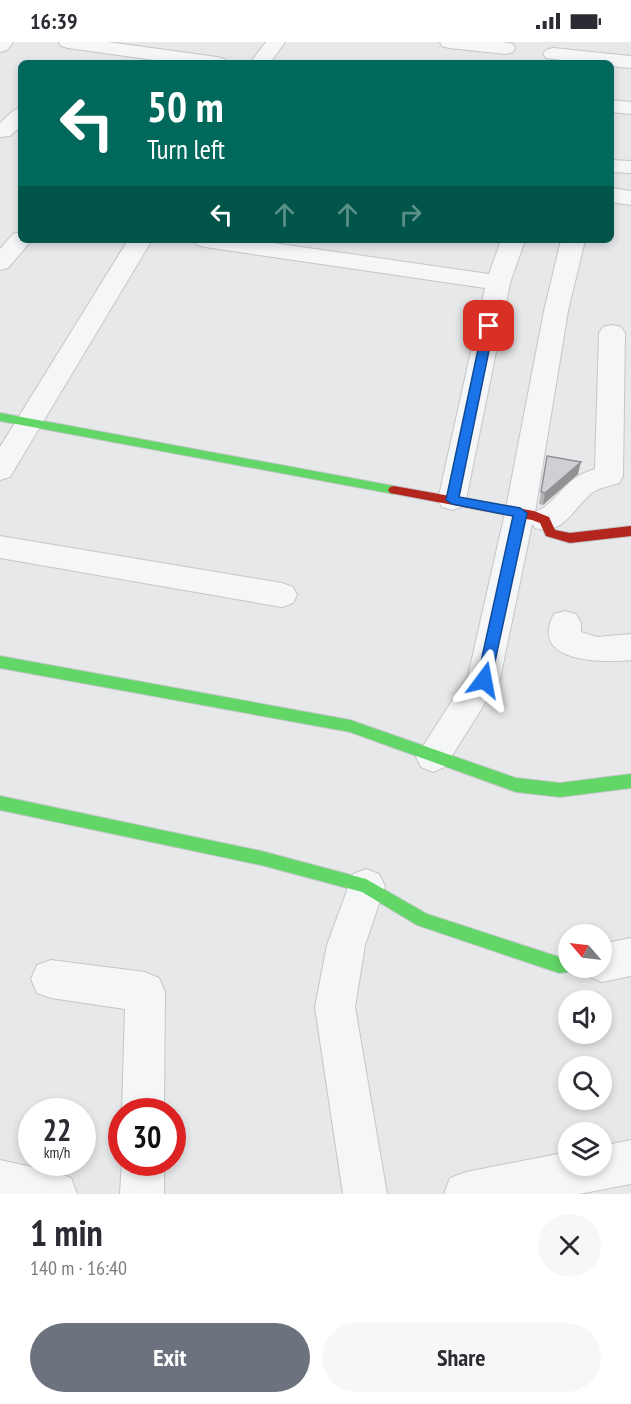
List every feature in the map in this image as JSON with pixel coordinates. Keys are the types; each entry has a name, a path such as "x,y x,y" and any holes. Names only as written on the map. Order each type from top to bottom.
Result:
{"street":[{"path":"68,42 91,44 175,60"},
{"path":"181,60 197,42"},
{"path":"262,60 276,42"},
{"path":"449,42 506,48"},
{"path":"75,60 91,44"},
{"path":"553,54 612,60"},
{"path":"614,60 631,62"},
{"path":"614,106 631,108"},
{"path":"3,132 18,117"},
{"path":"614,165 631,167"},
{"path":"614,196 631,198"},
{"path":"0,263 18,242"},
{"path":"0,470 138,243"},
{"path":"225,243 498,283"},
{"path":"452,500 498,283 512,243"},
{"path":"434,757 484,680 532,517 556,311 572,243"},
{"path":"0,417 452,500 532,517 555,517 578,489 588,482 609,476 612,333"},
{"path":"532,517 550,533 563,537 631,531"},
{"path":"0,547 282,595"},
{"path":"565,623 566,638 577,646 601,650 631,646"},
{"path":"0,662 350,726 516,785 560,790 631,781"},
{"path":"0,803 261,858 366,886 423,920 558,965"},
{"path":"365,1194 335,1007 337,977 348,932 366,886"},
{"path":"612,961 631,957"},
{"path":"51,979 145,992 143,1098"},
{"path":"466,1194 631,1162"},
{"path":"142,1176 142,1194"},
{"path":"0,1182 55,1194"}],"building":[{"path":"547,456 581,462 545,493 541,492"}],"traffic: fast":[{"path":"0,417 394,490"},
{"path":"0,662 350,726 516,785 560,790 631,781"},
{"path":"0,803 261,858 366,886 423,920 558,965"}],"traffic: jam":[{"path":"394,490 534,516 545,520 550,533 570,538 631,531"}],"route":[{"path":"484,680 520,513 452,500 489,326"}]}
